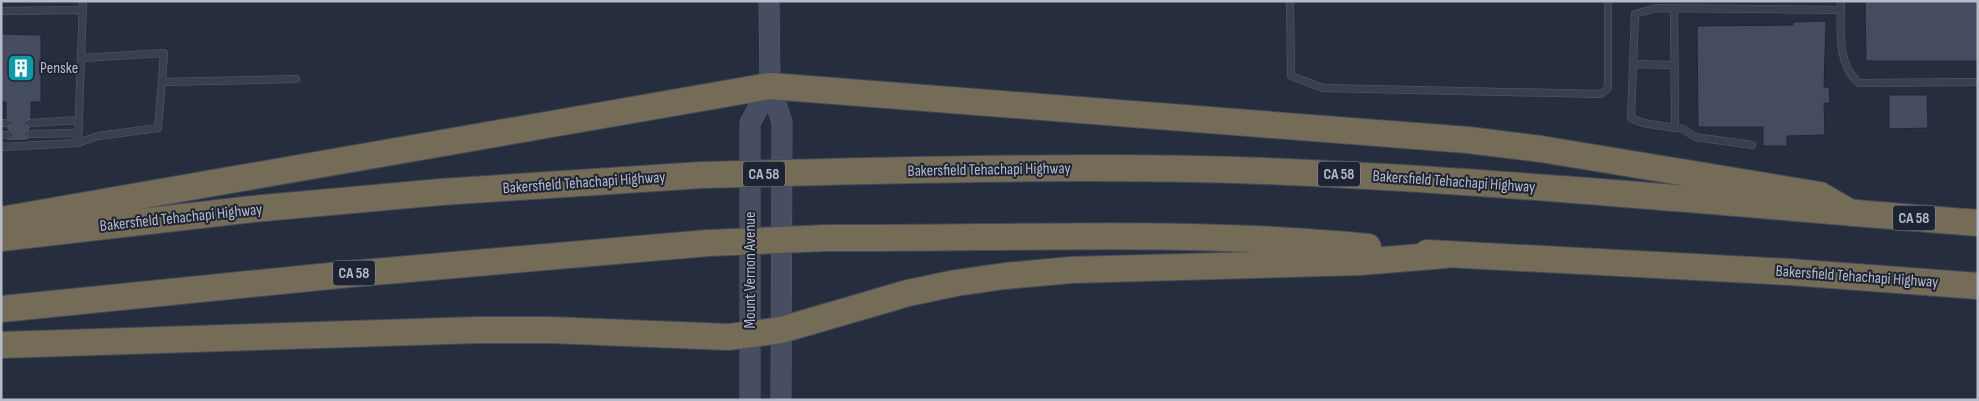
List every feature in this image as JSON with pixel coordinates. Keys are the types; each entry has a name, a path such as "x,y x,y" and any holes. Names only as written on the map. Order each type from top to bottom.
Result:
{"highway":[{"path":"1,220 770,86 1468,140 1541,149 1820,195 1851,213"},
{"name":"Bakersfield Tehachapi Highway","path":"1,238 441,192 702,175 949,169 1172,168 1330,174 1550,188 1978,223"},
{"name":"Bakersfield Tehachapi Highway","path":"1,309 331,275 708,243 827,238 1189,236 1313,242 1445,254 1790,272 1978,286"},
{"path":"1,345 469,330 550,330 729,337 781,330 908,293 956,283 1005,276 1071,270 1360,262 1445,254"}],"main road":[{"name":"Mount Vernon Avenue","path":"769,1 770,86 782,122 781,400"},
{"name":"Mount Vernon Avenue","path":"750,400 750,123 770,86"}],"lane":[{"path":"78,143 83,1"},
{"path":"1290,1 1291,76 1323,88 1601,94 1608,88 1608,1"},
{"path":"1842,1 1841,47 1849,74 1859,83 1978,82"},
{"path":"1752,145 1696,137 1683,129 1643,123 1631,118 1635,14 1656,8 1841,10"},
{"path":"1674,8 1675,128"},
{"path":"1,11 83,10"},
{"path":"1,147 78,143 98,136 158,128 164,53 82,58"},
{"path":"1633,64 1675,65"},
{"path":"162,82 296,79"},
{"path":"31,123 79,120"},
{"path":"31,134 78,132"}],"building":[{"path":"1865,1 1978,1 1978,61 1866,61"},
{"path":"1826,21 1824,87 1829,87 1830,103 1824,103 1825,135 1787,136 1787,146 1763,146 1763,127 1698,127 1697,26 1793,25 1793,22"},
{"name":"Penske","path":"1,34 41,35 41,102 31,102 31,118 26,123 31,128 26,134 31,140 6,141 11,135 6,128 11,123 6,118 6,102 1,102"},
{"path":"1889,95 1927,95 1928,128 1889,129"}],"place":[{"name":"Penske","path":"21,68"}]}
